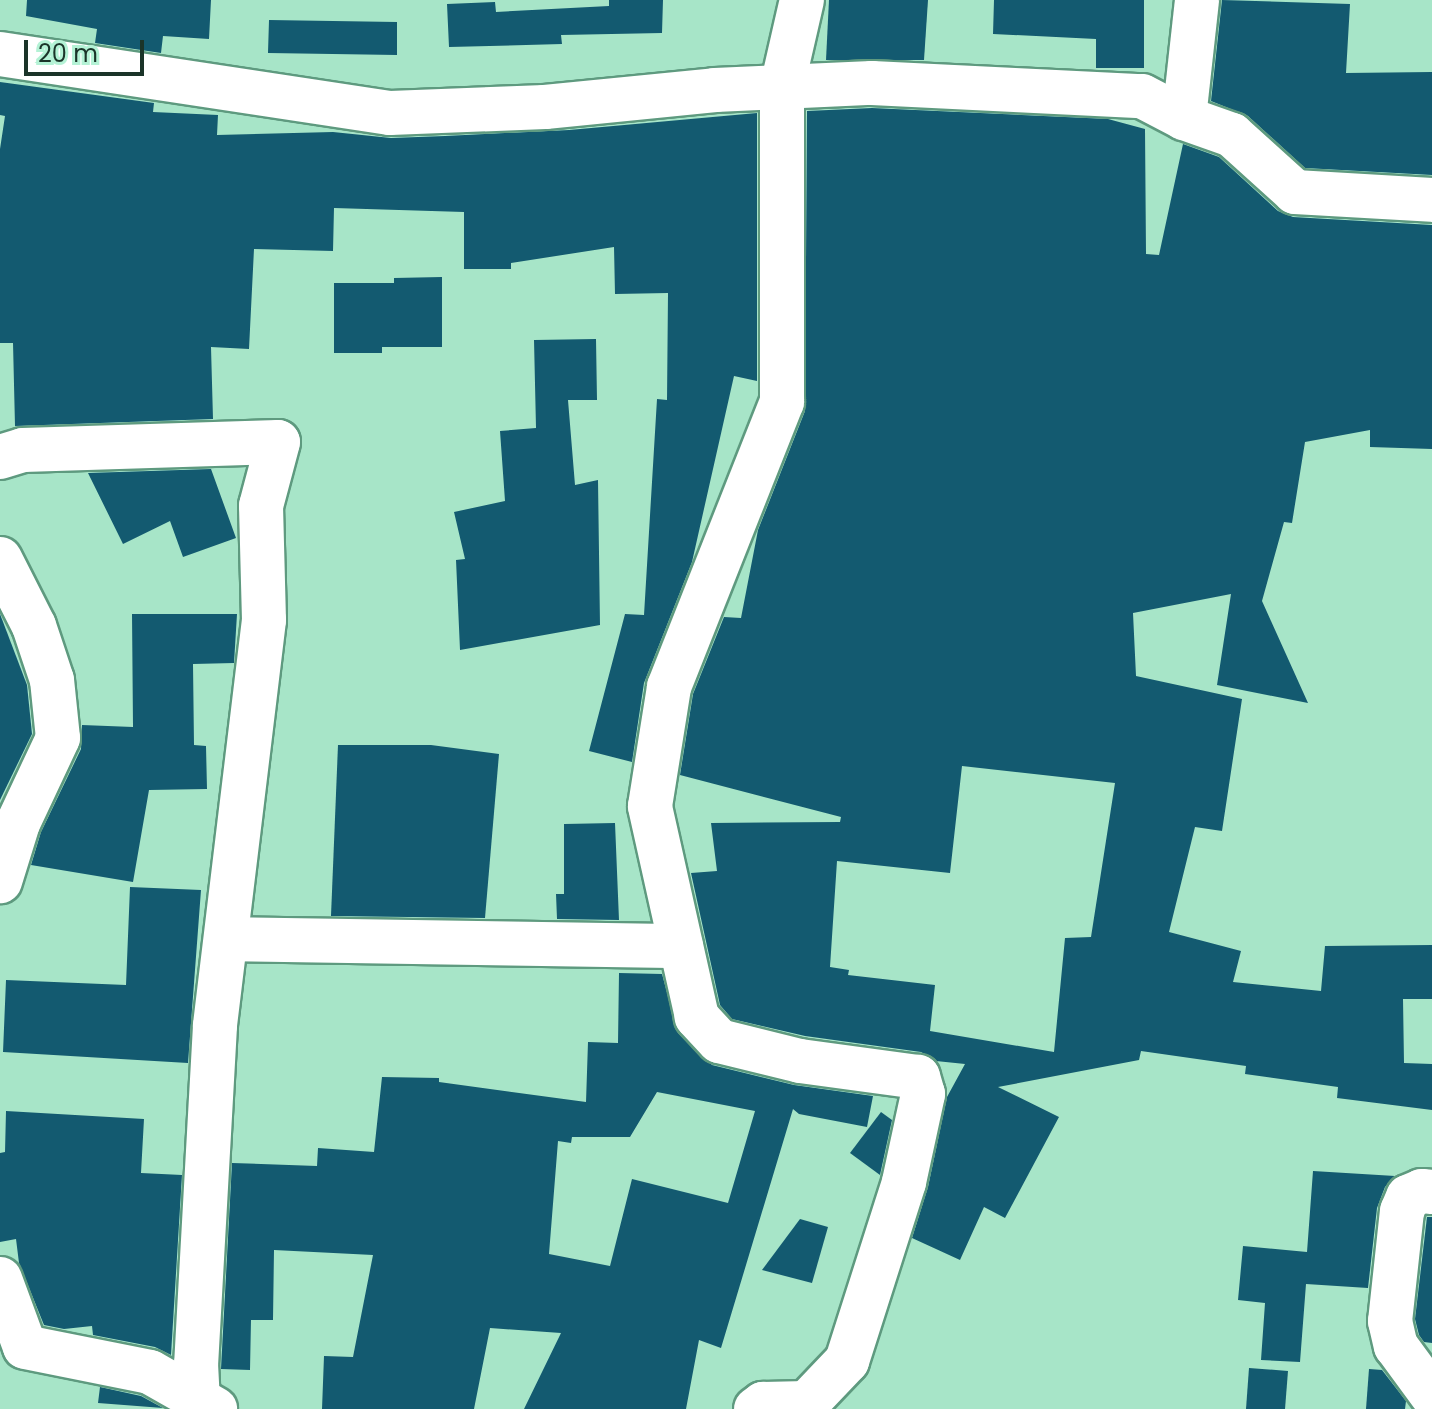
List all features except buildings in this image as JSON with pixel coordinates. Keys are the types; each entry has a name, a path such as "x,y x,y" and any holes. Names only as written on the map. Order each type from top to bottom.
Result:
{"street":[{"path":"756,1409 763,1404 807,1403 847,1361 904,1182 923,1094 918,1077 800,1061 719,1041 697,1017 650,806 669,687 782,402 782,87 802,0"},
{"path":"1184,118 1197,0"},
{"path":"0,54 390,113 545,107 782,87 872,83 1142,96 1184,118 1232,135 1295,192 1432,200"},
{"path":"8,462 278,442 261,506 264,620 215,1026 196,1364 206,1404"},
{"path":"0,559 34,626 52,680 58,738 18,823 0,881"},
{"path":"226,939 681,946"},
{"path":"1432,1192 1422,1191 1408,1197 1402,1211 1390,1321 1396,1346 1432,1395"},
{"path":"0,1279 25,1347 150,1372 206,1404"}]}
